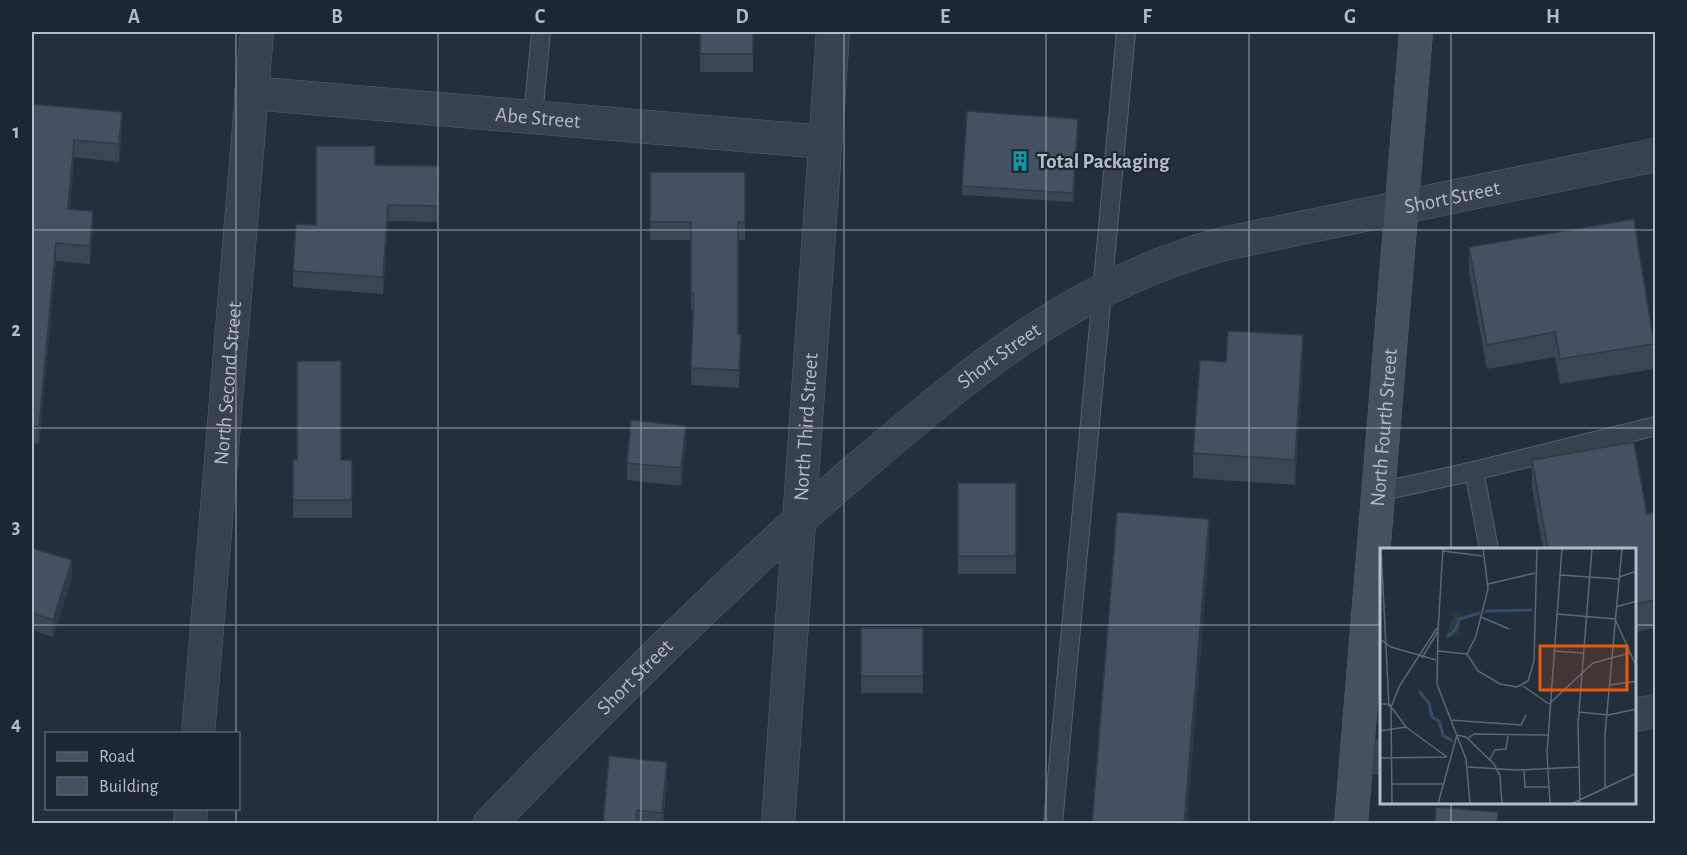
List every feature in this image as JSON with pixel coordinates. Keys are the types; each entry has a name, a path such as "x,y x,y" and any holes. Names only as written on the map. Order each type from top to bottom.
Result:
{"main road":[{"name":"North Fourth Street","path":"1351,824 1369,757 1379,492 1404,206 1416,32"}],"street":[{"name":"North Second Street","path":"198,732 257,32"},
{"name":"North Third Street","path":"778,824 833,32"},
{"name":"Abe Street","path":"251,93 824,142"},
{"name":"Short Street","path":"489,824 637,672 800,518 976,369 1019,338 1104,289 1215,246 1656,155"},
{"path":"1636,715 1656,711"}],"lane":[{"path":"533,117 541,32"},
{"path":"1053,824 1126,32"},
{"path":"1379,492 1656,426"},
{"path":"1474,471 1489,548"}],"building":[{"path":"700,32 753,32 753,54 700,54"},
{"path":"32,104 122,112 119,144 74,140 68,209 93,211 90,246 56,243 39,427 32,426"},
{"name":"Total Packaging","path":"967,111 1078,119 1073,193 962,186"},
{"path":"316,146 375,146 375,165 439,166 438,206 388,205 383,277 293,271 296,224 316,225"},
{"path":"650,172 745,172 745,222 738,222 738,334 741,334 739,370 691,368 694,293 691,293 691,222 650,222"},
{"path":"1634,219 1654,344 1560,359 1555,332 1487,345 1469,247"},
{"path":"1228,331 1303,335 1295,460 1193,453 1200,360 1226,362"},
{"path":"297,361 341,361 341,460 352,460 352,500 293,500 293,460 297,460"},
{"path":"631,420 686,426 681,468 627,463"},
{"path":"1634,442 1647,514 1656,512 1656,600 1636,604 1636,548 1548,548 1532,460"},
{"path":"958,483 1016,483 1016,556 958,556"},
{"path":"1117,512 1209,519 1184,824 1092,824"},
{"path":"32,548 72,560 53,620 32,613"},
{"path":"861,628 923,628 923,676 861,676"},
{"path":"609,756 667,762 662,813 637,810 636,824 603,824"},
{"path":"1436,807 1498,812 1497,824 1435,824"}],"place":[{"name":"Total Packaging","path":"1020,161"}]}
